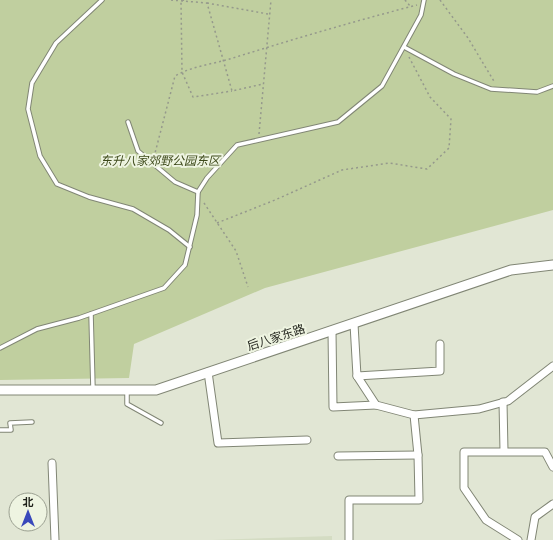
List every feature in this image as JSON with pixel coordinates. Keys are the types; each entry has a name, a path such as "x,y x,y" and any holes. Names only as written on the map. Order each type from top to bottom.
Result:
{"street":[{"name":"后八家东路","path":"0,390 156,390 511,270 553,265"},
{"path":"354,324 357,376 376,405"},
{"path":"332,331 333,407 376,405 414,415 479,409 508,401 553,366"},
{"path":"357,376 440,371 440,344"},
{"path":"208,372 218,443 307,440"},
{"path":"503,402 504,451"},
{"path":"349,540 349,500 419,500 418,455 414,415"},
{"path":"518,540 486,520 464,488 464,452 545,452 553,467"},
{"path":"338,456 418,455"},
{"path":"52,463 55,540"},
{"path":"531,540 535,517 553,504"}],"lane":[{"path":"102,0 56,43 32,83 28,109 40,156 57,184 89,197 133,209 169,230 190,247"},
{"path":"0,348 37,329 91,314 164,288 185,266 197,215 198,192 207,178 237,145 338,122 382,86 422,14 424,2"},
{"path":"404,47 454,74 491,89 536,92 553,86"},
{"path":"128,122 138,151 175,182 198,192"},
{"path":"91,314 93,390"},
{"path":"127,390 127,404 161,423"},
{"path":"0,430 11,430 10,423 32,422"}],"path":[{"path":"171,0 207,3 269,14"},
{"path":"258,140 271,0"},
{"path":"405,0 411,6"},
{"path":"440,0 468,38 499,90"},
{"path":"181,1 182,72 193,96 263,84"},
{"path":"152,163 175,76 182,72 224,61 266,47 424,2"},
{"path":"207,3 232,90"},
{"path":"217,222 275,200 342,170 389,163 427,169 449,148 451,119 430,97 404,47"},
{"path":"198,192 209,212 236,251 248,287"}],"shaded area":[{"path":"332,536 332,540 212,540"}],"green space":[{"name":"东升八家郊野公园东区","path":"0,0 553,0 553,210 265,288 134,344 129,378 0,380"}]}
